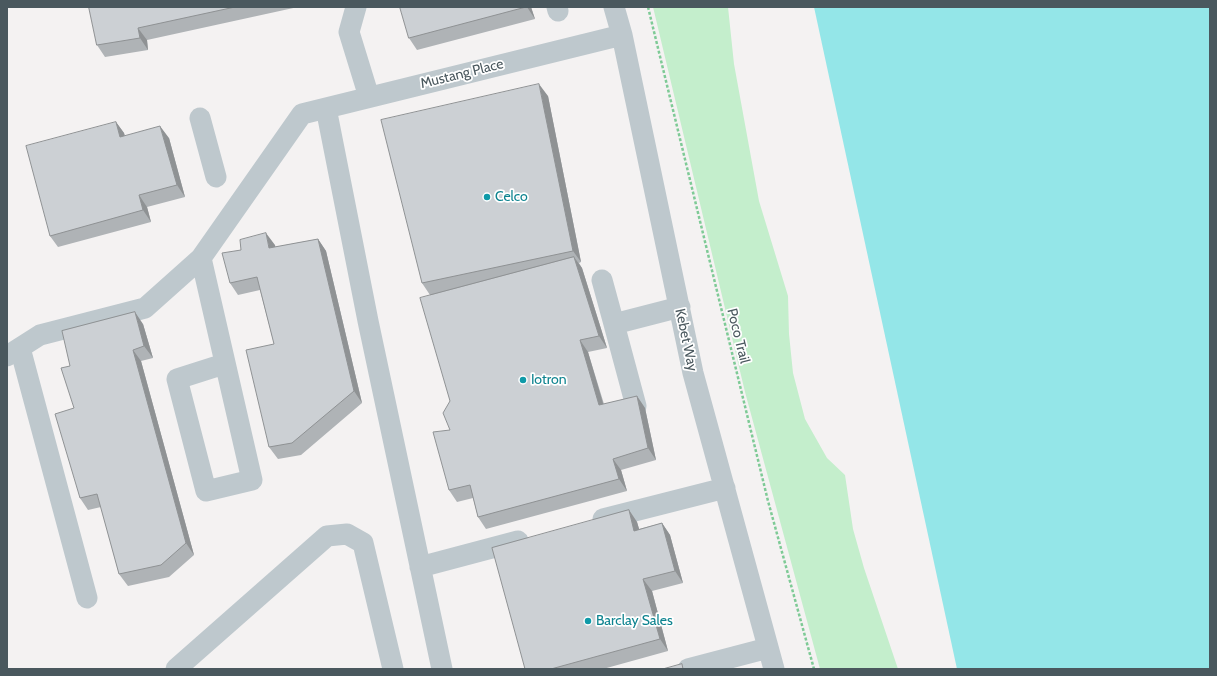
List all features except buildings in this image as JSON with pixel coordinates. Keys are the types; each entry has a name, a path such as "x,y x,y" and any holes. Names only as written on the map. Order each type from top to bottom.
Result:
{"street":[{"path":"356,7 349,32 369,97"},
{"name":"Kebet Way","path":"614,7 622,35 693,373 774,669"},
{"name":"Mustang Place","path":"200,258 302,114 622,35"},
{"path":"326,108 368,320 442,669"},
{"path":"200,118 216,177"},
{"path":"87,598 14,352 40,336 145,308 200,258 252,480 206,491 177,379 224,364"},
{"path":"602,280 636,406"},
{"path":"614,324 680,307"},
{"path":"588,523 725,488"},
{"path":"176,669 328,536 347,534 363,543 393,669"},
{"path":"420,567 534,537"},
{"path":"688,669 768,648"}],"path":[{"name":"Poco Trail","path":"648,7 768,501 814,669"}],"green space":[{"path":"653,7 728,7 734,64 759,201 788,296 789,334 793,373 805,419 827,458 845,475 853,529 864,568 898,669 820,669 745,392"}],"water":[{"path":"814,7 1210,7 1210,669 957,669"}],"place":[{"name":"Celco","path":"487,197"},
{"name":"Iotron","path":"523,380"},
{"name":"Barclay Sales","path":"588,621"}]}
